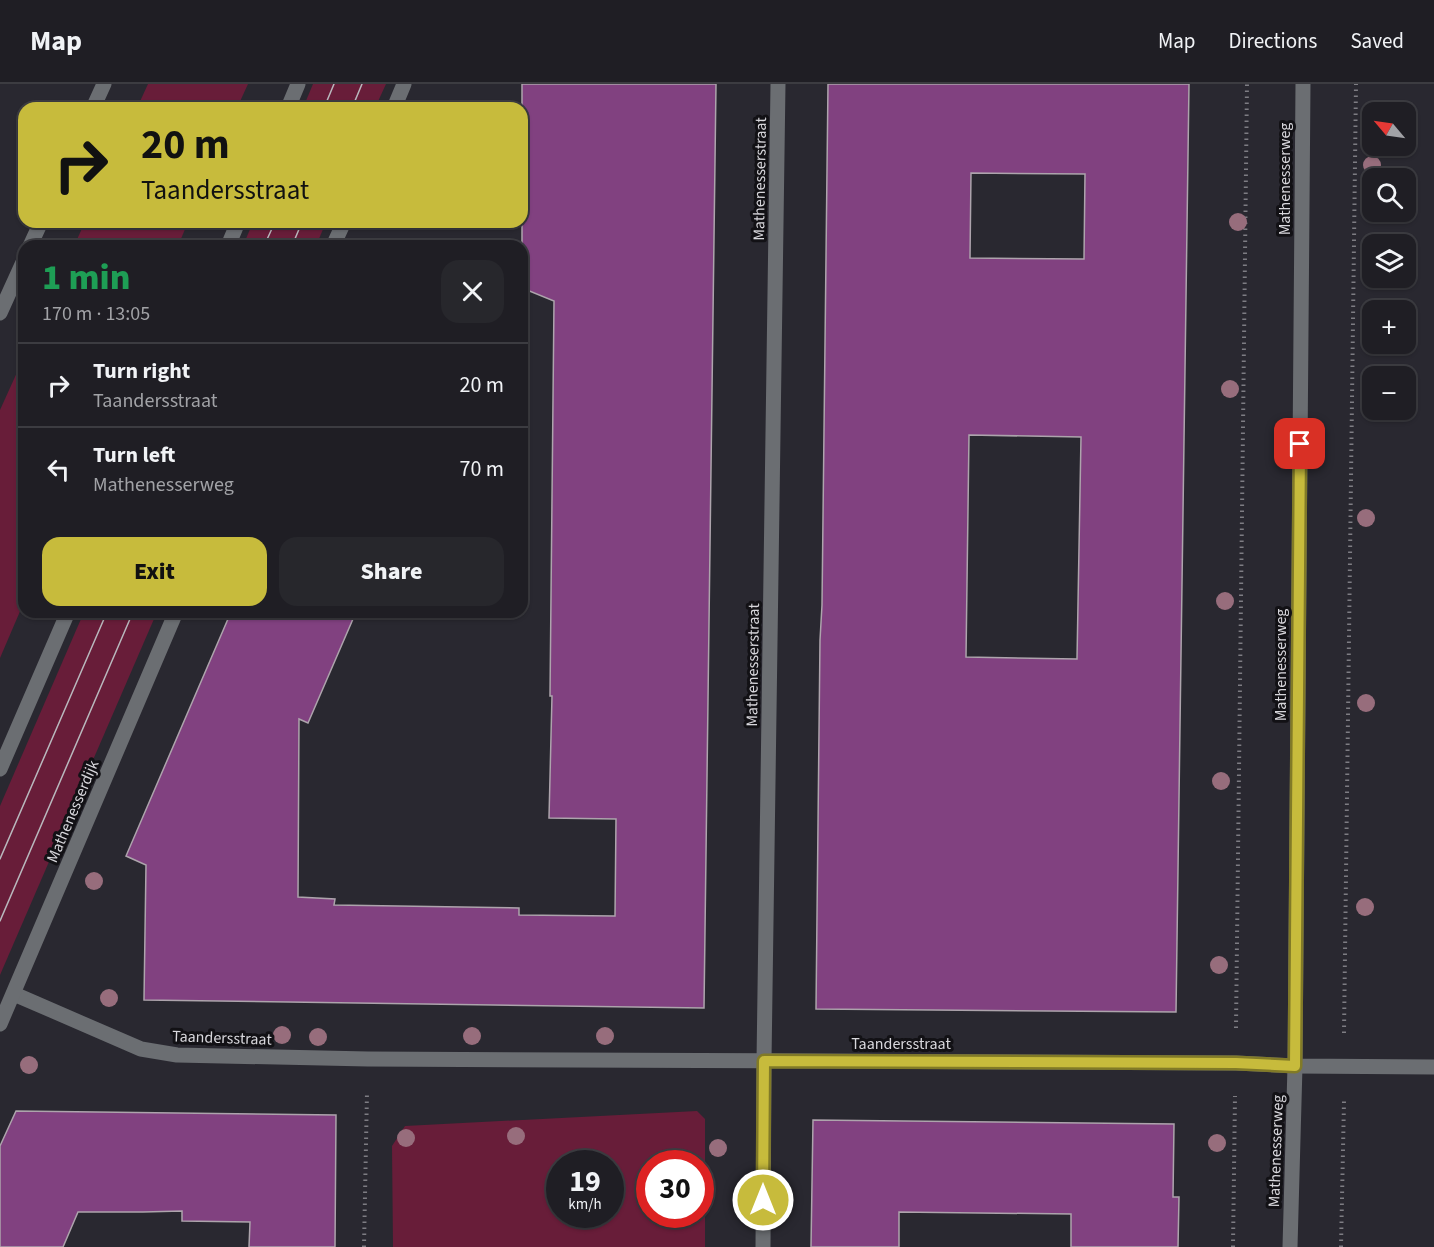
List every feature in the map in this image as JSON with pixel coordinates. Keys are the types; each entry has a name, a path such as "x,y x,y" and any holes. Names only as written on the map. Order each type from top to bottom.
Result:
{"street":[{"path":"96,102 104,84"},
{"path":"290,102 298,84"},
{"path":"396,102 404,84"},
{"name":"Mathenesserstraat","path":"763,1247 778,84"},
{"name":"Mathenesserweg","path":"1290,1247 1295,1066 1303,84"},
{"path":"0,313 18,273"},
{"path":"0,769 65,618"},
{"name":"Mathenesserdijk","path":"0,1024 173,618"},
{"name":"Taandersstraat","path":"14,994 141,1049 177,1055 368,1059 1236,1063 1295,1066 1434,1067"}],"path":[{"path":"1233,1247 1247,84"},
{"path":"1341,1247 1356,84"},
{"path":"364,1247 368,1059"}],"shaded area":[{"path":"148,84 248,84 240,102 140,102"},
{"path":"313,84 386,84 378,102 306,102"},
{"path":"82,228 186,228 180,240 77,240"},
{"path":"250,228 324,228 318,240 246,240"},
{"path":"18,370 18,616 0,658 0,410"},
{"path":"81,618 154,618 0,975 0,806"},
{"path":"697,1111 705,1119 705,1150 636,1150 636,1228 705,1228 705,1247 393,1247 392,1146 405,1126"}],"building":[{"path":"522,84 716,84 704,1008 144,1000 146,865 126,856 228,618 353,618 308,723 299,719 298,897 335,899 334,905 519,908 519,915 615,916 616,819 549,818 552,696 550,696 554,301 528,290 528,240 522,240 522,228 528,228 528,102 522,102"},
{"path":"828,84 1189,84 1176,1012 816,1009","holes":["971,173 1085,174 1084,259 970,258","969,435 1081,437 1077,659 966,657"]},
{"path":"16,1111 336,1115 335,1247 249,1247 250,1222 182,1221 182,1211 78,1212 63,1247 0,1247 0,1146"},
{"path":"813,1120 1174,1124 1173,1197 1179,1197 1178,1247 1071,1247 1071,1214 899,1212 899,1247 811,1247"}],"tram line":[{"path":"326,102 334,84"},
{"path":"354,102 362,84"},
{"path":"267,240 272,228"},
{"path":"294,240 300,228"},
{"path":"0,859 104,618"},
{"path":"0,921 130,618"}],"route":[{"path":"763,1200 764,1061 1236,1063 1295,1066 1300,444"}]}
